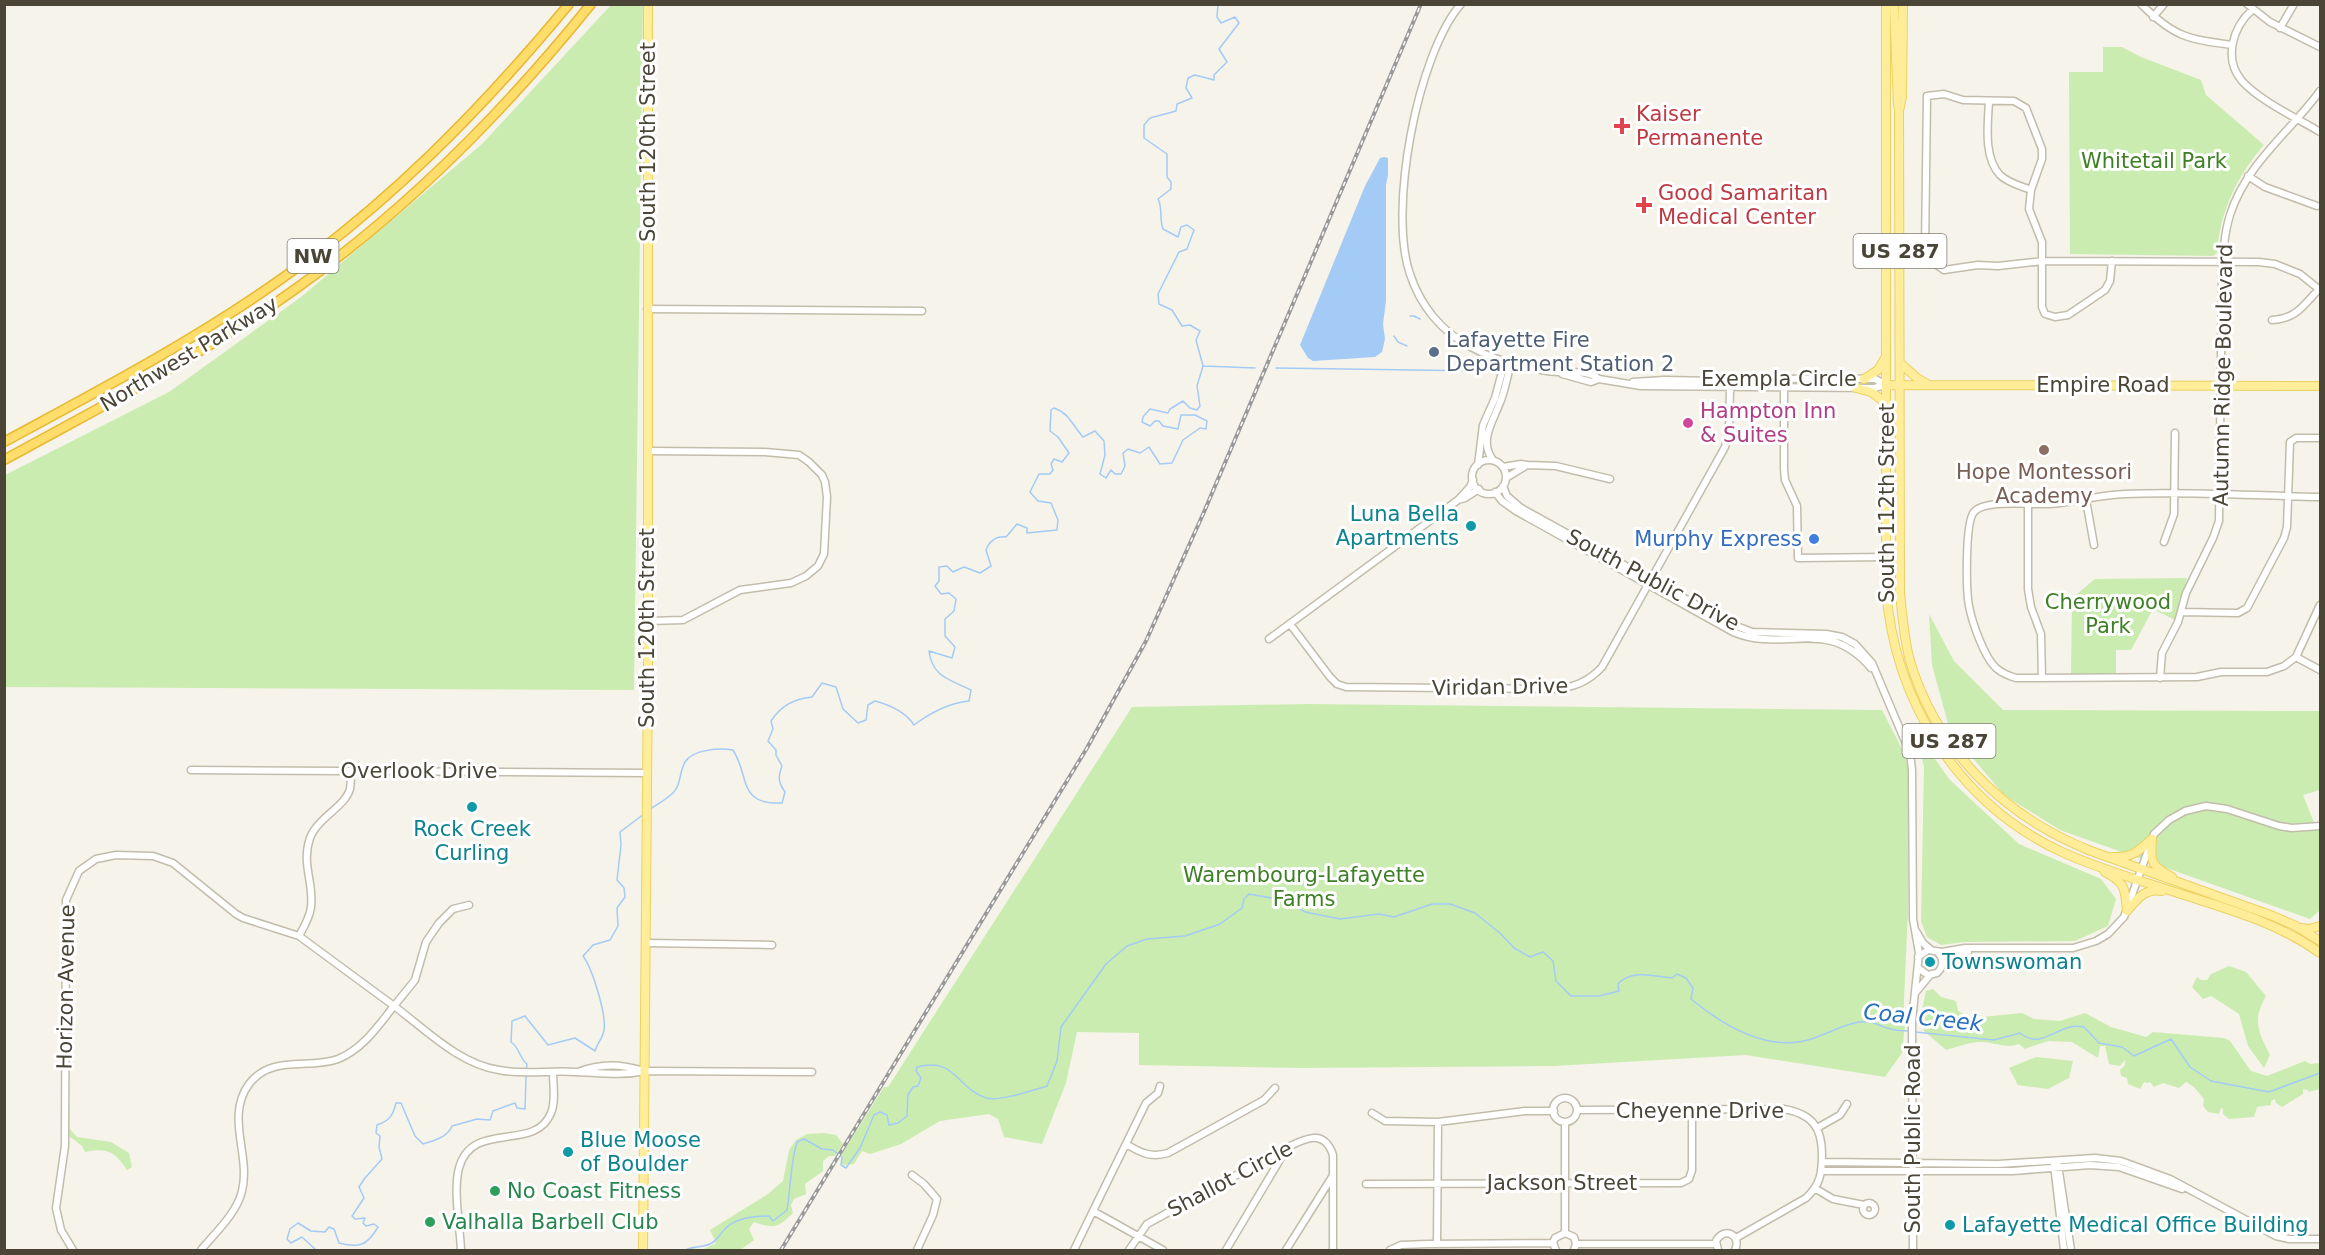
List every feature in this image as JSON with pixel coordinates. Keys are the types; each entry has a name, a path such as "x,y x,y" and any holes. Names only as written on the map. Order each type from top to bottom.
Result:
{"highway":[{"name":"Northwest Parkway","path":"4,442 195,336 276,283 334,240 460,128 569,4"},
{"name":"Northwest Parkway","path":"4,460 191,357 294,291 352,246 410,198 460,151 508,101 591,4"}],"main road":[{"name":"South 120th Street","path":"643,1251 648,621 648,4"},
{"name":"South 112th Street","path":"1887,4 1886,557 1887,608 1899,665 1911,696 1934,740 1966,783 1993,808 2044,842 2080,859 2138,879"},
{"path":"1894,4 1895,67 1899,111"},
{"name":"South 112th Street","path":"1903,4 1902,97 1899,111 1900,592 1909,658 1921,690 1937,722 1956,752 1994,793 2010,807 2042,828 2140,870"},
{"path":"1864,379 1878,370 1886,354"},
{"path":"1900,363 1917,378 1930,385"},
{"name":"Empire Road","path":"1886,385 2320,386"},
{"path":"1856,388 1871,392 1886,403"},
{"path":"2103,856 2123,857 2135,854 2152,839"},
{"path":"2152,839 2152,861 2157,869 2195,889"},
{"path":"2080,859 2118,879 2125,887 2127,911"},
{"name":"US 287","path":"2140,870 2253,908 2296,926 2320,942"},
{"name":"US 287","path":"2138,879 2273,925 2320,953"},
{"path":"2127,911 2141,895 2147,892 2154,890 2179,893"},
{"path":"2296,926 2309,929 2320,926"}],"street":[{"name":"Exempla Circle","path":"1461,4 1442,36 1425,80 1416,110 1404,177 1402,232 1409,273 1417,292 1433,317 1448,332 1468,346 1508,362 1555,372 1593,374 1599,379 1627,382 1785,378 1875,379 1886,385"},
{"path":"2141,4 2170,30 2190,39 2232,45"},
{"path":"2153,16 2164,4"},
{"path":"2280,27 2294,4"},
{"path":"2320,47 2280,27 2249,7 2232,45 2235,67 2244,83 2320,132"},
{"name":"Autumn Ridge Boulevard","path":"2160,678 2162,652 2181,612 2186,593 2216,531 2220,514 2223,262 2230,216 2248,176 2320,92"},
{"path":"2112,261 2110,281 2105,290 2068,315 2055,317 2045,314 2042,307 2043,261 2042,242 2030,218 2029,209 2031,190 2042,155 2039,137 2026,108 2014,101 1963,100 1944,94 1930,94 1926,98 1925,250 1930,260 1944,270 1978,265 1998,266 2043,261 2112,261 2259,262 2275,264 2300,273 2320,290 2294,316 2286,320 2272,320"},
{"path":"1989,101 1986,134 1995,167 2001,176 2031,190"},
{"path":"2248,176 2275,192 2317,206"},
{"path":"647,309 922,311"},
{"path":"1473,480 1479,489 1486,493 1495,492 1503,486 1506,478 1503,467 1493,460 1488,452 1488,436 1499,406 1508,362"},
{"path":"1269,639 1458,500 1470,487 1478,465 1483,426 1496,398 1508,362"},
{"name":"Exempla Circle","path":"1627,382 1641,386 1730,388 1874,388 1886,385"},
{"name":"Viridan Drive","path":"1290,624 1333,681 1346,687 1569,688 1594,676 1602,667 1726,444 1729,432 1730,388"},
{"path":"1784,388 1784,470 1785,480 1797,506 1798,558 1886,557"},
{"path":"2163,542 2172,524 2175,494 2175,433"},
{"path":"2181,612 2238,613 2247,608 2284,538 2287,527 2290,442 2296,438 2320,438"},
{"path":"648,451 798,455 822,475 827,497 824,554 818,566 806,576 791,583 740,590 683,620 648,621"},
{"path":"1478,465 1485,460 1493,460"},
{"path":"1503,467 1521,464 1556,466 1610,479"},
{"path":"1506,478 1527,465"},
{"name":"South Public Drive","path":"1503,486 1507,496 1514,504 1649,582"},
{"path":"1458,500 1479,489"},
{"name":"South Public Drive","path":"1495,492 1502,501 1516,511 1731,624 1747,631 1820,633 1842,638 1855,644 1865,654 1905,741 1911,761 1915,931"},
{"path":"2320,497 2121,494 2086,500 2028,505 1987,504 1975,511 1968,524 1968,598 1977,631 1995,667 2016,678 2197,678 2221,672 2276,670 2296,657 2320,605"},
{"path":"2086,500 2094,545"},
{"path":"2028,505 2028,589 2031,608 2041,634 2042,678"},
{"path":"2296,657 2320,670"},
{"name":"Overlook Drive","path":"191,770 646,773"},
{"path":"299,936 310,914 312,903 306,867 306,852 311,836 319,822 346,796 350,789 351,770"},
{"path":"1918,957 1923,951 1947,952 1965,948 2073,948 2087,945 2108,934 2118,926 2127,911 2152,839 2169,820 2185,812 2206,806 2227,809 2280,826 2310,828 2320,826"},
{"name":"Horizon Avenue","path":"73,1251 61,1230 56,1208 65,1146 66,900 79,871 96,859 105,856 131,854 163,858 173,863 214,898 243,918 299,936 471,1062 486,1068 513,1072 625,1075 645,1071 812,1072"},
{"path":"201,1251 234,1209 242,1191 243,1169 237,1116 241,1100 249,1085 263,1071 270,1068 282,1064 325,1062 359,1047 415,980 426,942 439,923 453,909 469,905"},
{"path":"1915,931 1923,944 1942,958 1942,964"},
{"path":"1915,931 1918,967 1923,973 1930,975 1937,973 1942,964 1953,956 1980,948"},
{"path":"646,943 772,945"},
{"name":"South Public Road","path":"1913,1251 1912,1021 1918,967"},
{"name":"South Public Road","path":"1916,993 1930,975"},
{"path":"461,1251 457,1183 462,1159 481,1141 530,1132 543,1123 550,1116 553,1103 553,1072"},
{"path":"1074,1251 1146,1104 1158,1093 1160,1086"},
{"path":"1126,1144 1146,1155 1157,1156 1168,1153 1264,1100 1275,1088"},
{"path":"1567,1099 1575,1104 1577,1110 1574,1119 1565,1122 1558,1120 1554,1111 1557,1102 1567,1099"},
{"path":"1736,1238 1806,1198 1816,1189 1822,1171 1822,1143 1817,1128 1840,1115 1847,1104"},
{"name":"Cheyenne Drive","path":"1577,1110 1791,1110 1806,1116 1817,1128"},
{"path":"1372,1113 1385,1121 1438,1122 1526,1111 1554,1111"},
{"name":"Jackson Street","path":"1366,1184 1681,1183 1689,1179 1692,1170 1692,1111"},
{"path":"1437,1244 1438,1122"},
{"path":"1565,1122 1565,1233"},
{"name":"Shallot Circle","path":"1129,1251 1147,1224 1306,1138 1320,1139 1330,1148 1333,1155 1333,1251"},
{"path":"1226,1251 1288,1147"},
{"path":"1822,1171 1913,1173 2013,1171 2095,1158 2121,1161 2170,1179 2276,1236 2289,1239 2320,1239"},
{"path":"1822,1162 2056,1164"},
{"path":"2056,1164 2064,1251"},
{"path":"2056,1164 2071,1251"},
{"path":"912,1175 924,1184 937,1199 933,1215 917,1251"},
{"path":"1286,1251 1333,1176"},
{"path":"1816,1189 1833,1199 1864,1205"},
{"path":"1093,1211 1163,1251"},
{"path":"1390,1251 1401,1245 1437,1244 1555,1247 1557,1236 1565,1233 1572,1235 1575,1247 1716,1247 1717,1238 1725,1233 1731,1233 1738,1244 1735,1251"}],"green space":[{"path":"611,5 643,5 634,690 5,687 5,475 169,392 301,297 482,144"},
{"name":"Whitetail Park","path":"2103,47 2122,47 2141,57 2201,80 2206,95 2264,145 2246,169 2232,195 2222,223 2217,253 2213,256 2070,254 2069,72 2103,72"},
{"name":"Cherrywood Park","path":"2187,578 2175,620 2153,609 2131,650 2116,650 2116,674 2071,674 2072,605 2077,594 2095,579"},
{"path":"1929,614 1954,661 2003,710 2320,711 2320,790 2303,795 2320,831 2320,910 2310,919 2060,830 2004,795 1950,731 1932,665"},
{"name":"Warembourg-Lafayette Farms","path":"1307,704 1882,710 1908,766 1908,910 1903,1024 1905,1025 1902,1053 1885,1077 1746,1055 1554,1066 1302,1068 1139,1065 1139,1033 1077,1032 1066,1083 1042,1144 1004,1137 998,1119 989,1114 940,1121 901,1144 870,1154 862,1151 854,1164 842,1165 842,1154 884,1087 888,1087 1132,707"},
{"path":"1913,728 1950,780 2019,844 2101,879 2116,899 2108,926 2075,941 1964,942 1941,945 1927,937 1921,921 1924,766"},
{"path":"2229,966 2246,972 2266,996 2258,1019 2262,1039 2270,1055 2264,1068 2248,1046 2239,1014 2211,996 2203,999 2192,987 2197,977 2207,980 2211,974"},
{"path":"1933,989 1941,997 1956,1001 1958,1011 1972,1018 2022,1013 2034,1019 2060,1021 2085,1013 2111,1027 2146,1037 2153,1032 2224,1038 2230,1041 2251,1071 2267,1076 2305,1061 2310,1064 2320,1063 2320,1089 2309,1092 2303,1089 2303,1094 2282,1107 2276,1103 2275,1099 2271,1101 2271,1105 2257,1107 2254,1117 2229,1119 2223,1114 2221,1108 2219,1114 2208,1112 2203,1106 2204,1099 2194,1087 2186,1082 2179,1088 2163,1083 2154,1087 2150,1082 2144,1082 2140,1089 2128,1084 2127,1078 2121,1076 2120,1070 2125,1065 2125,1060 2120,1066 2109,1064 2105,1046 2100,1046 2098,1058 2072,1042 2048,1041 2025,1049 2019,1044 2010,1046 1976,1042 1946,1050 1924,1031 1922,1010 1926,991"},
{"path":"2036,1057 2073,1061 2069,1078 2048,1089 2018,1085 2009,1068"},
{"path":"69,1128 77,1137 111,1142 129,1153 132,1167 127,1170 110,1152 100,1150 85,1152 82,1146 69,1136"},
{"path":"807,1134 836,1135 843,1144 835,1156 829,1156 823,1161 823,1171 805,1184 806,1194 794,1199 791,1205 793,1213 788,1218 775,1226 754,1222 749,1229 754,1240 740,1250 702,1250 716,1243 710,1230 768,1194 783,1181 789,1150 796,1140"}],"water":[{"path":"1380,158 1388,158 1388,175 1386,185 1386,301 1383,324 1385,339 1382,352 1375,357 1313,361 1308,358 1300,345 1365,186"}],"waterway":[{"path":"650,809 674,792 679,783 683,765 689,758 694,754 714,749 733,750 751,794 768,802 782,803 785,792 779,779 782,766 776,750 768,741 773,729 771,721 788,704 812,697 822,683 836,687 843,709 858,723 866,720 868,705 875,701 897,709 914,725 940,709 969,701 971,690 938,672 931,660 929,651 952,658 955,647 945,636 945,619 954,611 956,599 949,593 941,594 935,586 939,581 939,567 947,566 953,572 964,567 980,573 991,566 986,550 989,544 996,538 1006,537 1017,524 1027,528 1027,533 1057,530 1058,520 1051,503 1038,501 1030,492 1039,474 1050,474 1053,470 1051,464 1054,459 1062,462 1069,453 1058,437 1050,431 1051,410 1054,408 1063,413 1083,437 1095,431 1104,441 1105,455 1100,474 1106,478 1111,470 1115,474 1121,474 1125,466 1123,453 1128,449 1140,453 1149,447 1160,464 1172,463 1183,440 1200,428 1206,429 1207,421 1195,415 1181,415 1178,429 1163,426 1159,421 1155,421 1150,426 1142,422 1150,409 1168,413 1170,409 1183,401 1190,408 1197,410 1200,406 1197,386 1203,366 1196,340 1200,331 1190,325 1182,326 1172,310 1159,304 1158,294 1179,252 1187,249 1194,230 1187,225 1181,227 1178,237 1163,229 1158,199 1171,189 1171,182 1167,177 1167,154 1144,138 1144,125 1150,118 1176,111 1177,104 1192,98 1186,88 1188,78 1195,75 1214,80 1214,75 1227,62 1219,49 1239,23 1235,17 1221,23 1217,17 1218,4"},
{"path":"1410,316 1420,319"},
{"path":"1394,336 1398,342 1407,346"},
{"path":"1203,366 1255,368"},
{"path":"1276,368 1484,371"},
{"path":"526,1071 527,1064 511,1042 512,1021 525,1016 548,1045 575,1038 595,1051 602,1036 604,1027 602,1006 595,982 583,956 593,945 610,940 618,926 617,908 625,897 624,888 617,880 621,845 620,832 644,814"},
{"name":"Coal Creek","path":"685,1250 712,1243 729,1225 740,1220 769,1216 773,1221 787,1210 797,1142 804,1139 822,1149 833,1150 842,1157 841,1165 846,1168 860,1148 874,1115 880,1112 887,1115 889,1125 898,1123 907,1116 908,1095 913,1087 918,1086 921,1078 916,1071 917,1067 940,1066 976,1093 992,1099 1047,1086 1057,1061 1061,1027 1106,964 1127,946 1147,939 1185,936 1220,924 1242,908 1244,899 1249,894 1288,901 1305,912 1340,919 1379,914 1394,917 1432,904 1450,904 1475,913 1514,948 1530,957 1543,952 1553,961 1556,981 1571,996 1599,996 1619,991 1618,984 1629,976 1650,975 1672,978 1677,974 1686,978 1693,988 1691,999 1704,1009 1734,1028 1766,1040 1783,1043 1800,1042 1849,1024 1863,1022 1893,1030 1910,1031"},
{"name":"Coal Creek","path":"1915,1032 1994,1040 2020,1033 2033,1039 2039,1039 2063,1029 2080,1026 2084,1027 2099,1043 2122,1047 2134,1056 2171,1039 2190,1067 2211,1081 2269,1092 2320,1073"},
{"path":"316,1250 302,1237 291,1243 287,1239 290,1229 298,1223 311,1231 325,1232 329,1227 334,1229 339,1243 357,1245 366,1242 378,1227 374,1224 366,1226 363,1223 365,1218 355,1219 352,1216 364,1198 359,1187 382,1159 379,1147 380,1136 376,1133 377,1125 390,1117 396,1103 401,1103 415,1136 423,1144 444,1136 452,1126 477,1119 490,1120 493,1111 515,1103 517,1108 525,1109 526,1076"}],"railway":[{"path":"781,1250 1087,748 1146,641 1204,512 1421,4"}],"place":[{"name":"Kaiser Permanente","path":"1622,126"},
{"name":"Good Samaritan Medical Center","path":"1644,205"},
{"name":"Lafayette Fire Department Station 2","path":"1434,352"},
{"name":"Hampton Inn & Suites","path":"1688,423"},
{"name":"Hope Montessori Academy","path":"2044,450"},
{"name":"Luna Bella Apartments","path":"1471,526"},
{"name":"Murphy Express","path":"1814,539"},
{"name":"Rock Creek Curling","path":"472,807"},
{"name":"Townswoman","path":"1930,962"},
{"name":"Blue Moose of Boulder","path":"568,1152"},
{"name":"No Coast Fitness","path":"495,1191"},
{"name":"Valhalla Barbell Club","path":"430,1222"},
{"name":"Lafayette Medical Office Building","path":"1950,1225"}]}
